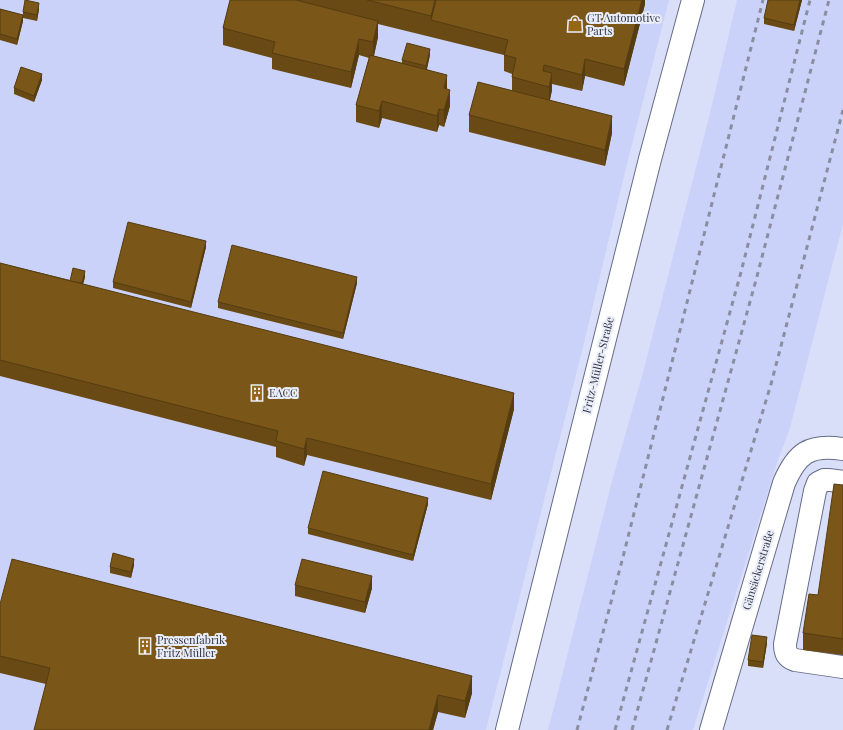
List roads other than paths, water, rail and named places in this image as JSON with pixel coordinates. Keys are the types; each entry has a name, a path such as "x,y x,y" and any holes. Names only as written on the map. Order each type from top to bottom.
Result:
{"street":[{"name":"Fritz-Müller-Straße","path":"507,730 650,159 693,0"},
{"name":"Gänsäckerstraße","path":"711,730 784,483 788,474 798,458 804,453 826,447 843,449"},
{"path":"843,482 824,480 818,483 815,491 785,644 785,651 789,657 795,660 843,667"}],"railway":[{"path":"577,730 623,557 763,0"},
{"path":"615,730 741,272 810,0"},
{"path":"632,730 756,280 829,0"},
{"path":"667,730 771,384 843,110"}],"place":[{"name":"GT Automotive Parts","path":"575,24"},
{"name":"EACC","path":"257,393"},
{"name":"Pressenfabrik Fritz Müller","path":"145,646"}]}
